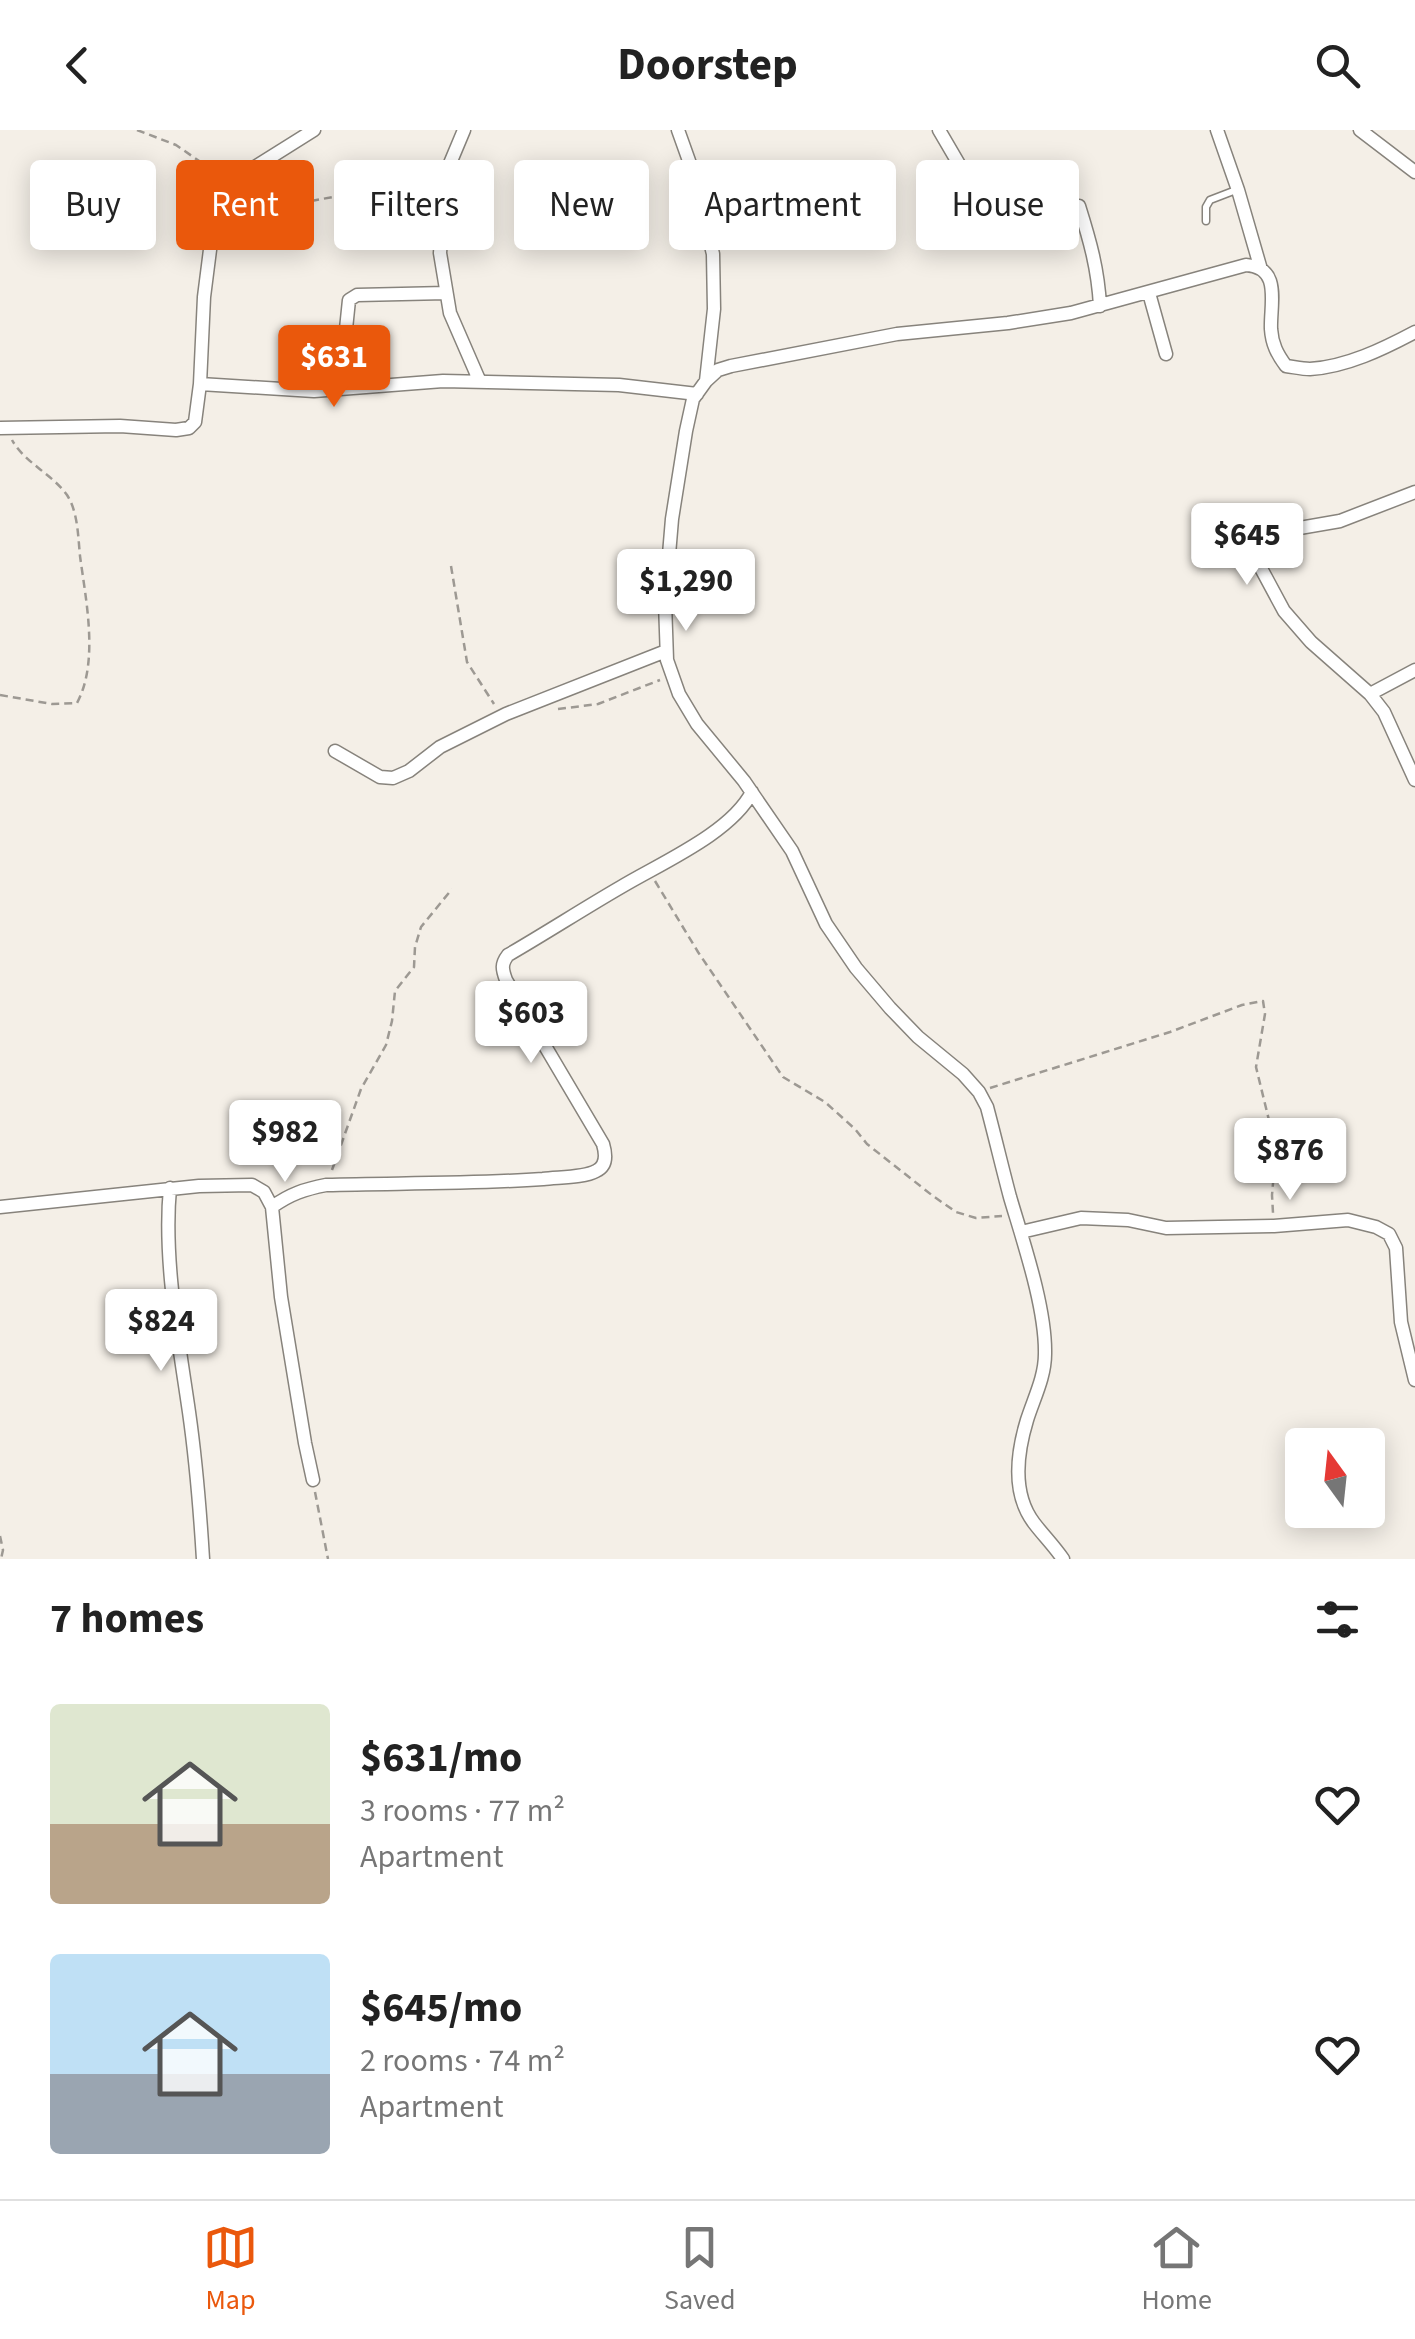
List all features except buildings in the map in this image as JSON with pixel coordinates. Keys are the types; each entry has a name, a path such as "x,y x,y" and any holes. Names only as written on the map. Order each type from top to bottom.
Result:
{"street":[{"path":"3,428 189,428 194,422 200,384 211,242 230,182 314,130"},
{"path":"464,130 446,173 440,252 450,313 480,382"},
{"path":"678,130 693,172 713,254 714,309 706,381"},
{"path":"939,130 957,160"},
{"path":"1217,130 1260,266 1272,288 1271,332 1275,351 1286,366 1308,369 1348,361 1415,332"},
{"path":"1360,130 1415,172"},
{"path":"1079,206 1095,255 1100,306"},
{"path":"1063,1559 1033,1522 1022,1500 1018,1468 1045,1354 1041,1314 987,1108 980,1092 964,1074 918,1037 856,968 826,924 792,851 679,694 666,650 665,602 672,519 694,400 718,370 897,334 1008,323 1100,306 1246,264 1260,266"},
{"path":"348,388 349,300 357,295 446,293"},
{"path":"1149,293 1166,354"},
{"path":"200,384 314,390 444,381 619,385 697,394"},
{"path":"1415,492 1340,521 1254,536 1249,546 1284,610 1311,642 1370,694 1384,712 1415,780"},
{"path":"335,751 380,777 393,778 440,747 506,714 666,650"},
{"path":"1370,694 1415,670"},
{"path":"272,1207 303,1190 326,1186 485,1183 597,1171 606,1154 603,1144 514,995 503,962 508,955 685,851 738,813 752,792"},
{"path":"738,813 772,821"},
{"path":"0,1207 170,1188 252,1184 264,1192 272,1207 281,1297 313,1480"},
{"path":"170,1188 168,1245 180,1364 196,1462 204,1559"},
{"path":"1021,1232 1080,1218 1128,1220 1166,1228 1348,1220 1376,1227 1389,1234 1396,1248 1401,1322 1415,1380"}],"lane":[{"path":"1206,222 1210,200 1238,190"}],"path":[{"path":"0,695 52,704 76,703 88,670 89,625 75,513 66,494 19,452 3,428"},
{"path":"451,566 467,662 492,703 506,714"},
{"path":"550,710 598,704 672,676"},
{"path":"649,871 698,952 783,1077 825,1102 867,1144 956,1212 976,1218 1016,1215"},
{"path":"326,1186 361,1089 386,1045 395,991 414,967 421,927 452,888"},
{"path":"980,1092 1263,1001 1265,1014 1256,1067 1276,1149 1274,1226"},
{"path":"313,1480 328,1559"},
{"path":"0,1536 0,1559"}]}
